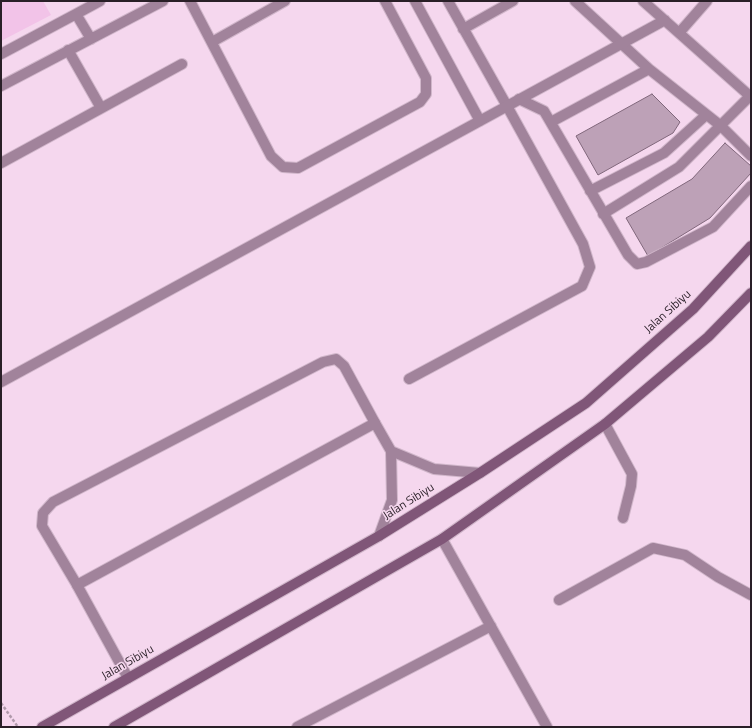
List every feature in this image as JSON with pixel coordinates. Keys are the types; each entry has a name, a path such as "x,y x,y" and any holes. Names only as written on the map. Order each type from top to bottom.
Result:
{"main road":[{"name":"Jalan Sibiyu","path":"42,727 379,536 480,473 586,403 693,309 751,246"},
{"path":"114,727 442,539 605,424 708,337 751,293"}],"street":[{"path":"1,54 100,1"},
{"path":"1,86 163,1"},
{"path":"190,1 271,156 284,167 298,168 420,102 426,94 426,78 385,1"},
{"path":"212,42 286,1"},
{"path":"415,1 480,121"},
{"path":"409,379 582,286 590,267 583,244 448,1"},
{"path":"463,29 512,1"},
{"path":"575,1 649,69 721,126 751,156"},
{"path":"603,214 679,167 751,97 643,1"},
{"path":"679,33 707,1"},
{"path":"76,14 91,39"},
{"path":"1,382 665,20"},
{"path":"68,50 101,108"},
{"path":"1,163 182,64"},
{"path":"551,122 649,69"},
{"path":"519,99 544,111 603,214 628,255 637,264 646,262 713,227 751,186"},
{"path":"590,191 664,153 706,115"},
{"path":"128,678 77,585 42,526 43,513 53,502 323,362 336,359 344,366 391,451 392,500 379,536"},
{"path":"77,585 375,423"},
{"path":"605,424 632,474 632,486 623,518"},
{"path":"391,451 434,469 480,473"},
{"path":"442,539 547,727"},
{"path":"560,600 654,548 685,555 718,577 751,595"},
{"path":"297,727 491,626"}],"path":[{"path":"1,703 18,727"}],"shaded area":[{"path":"1,1 43,1 51,15 1,41"}],"building":[{"path":"652,94 680,122 673,133 598,175 576,136"},
{"path":"725,143 751,166 751,173 710,218 648,256 626,218 692,179"}]}
